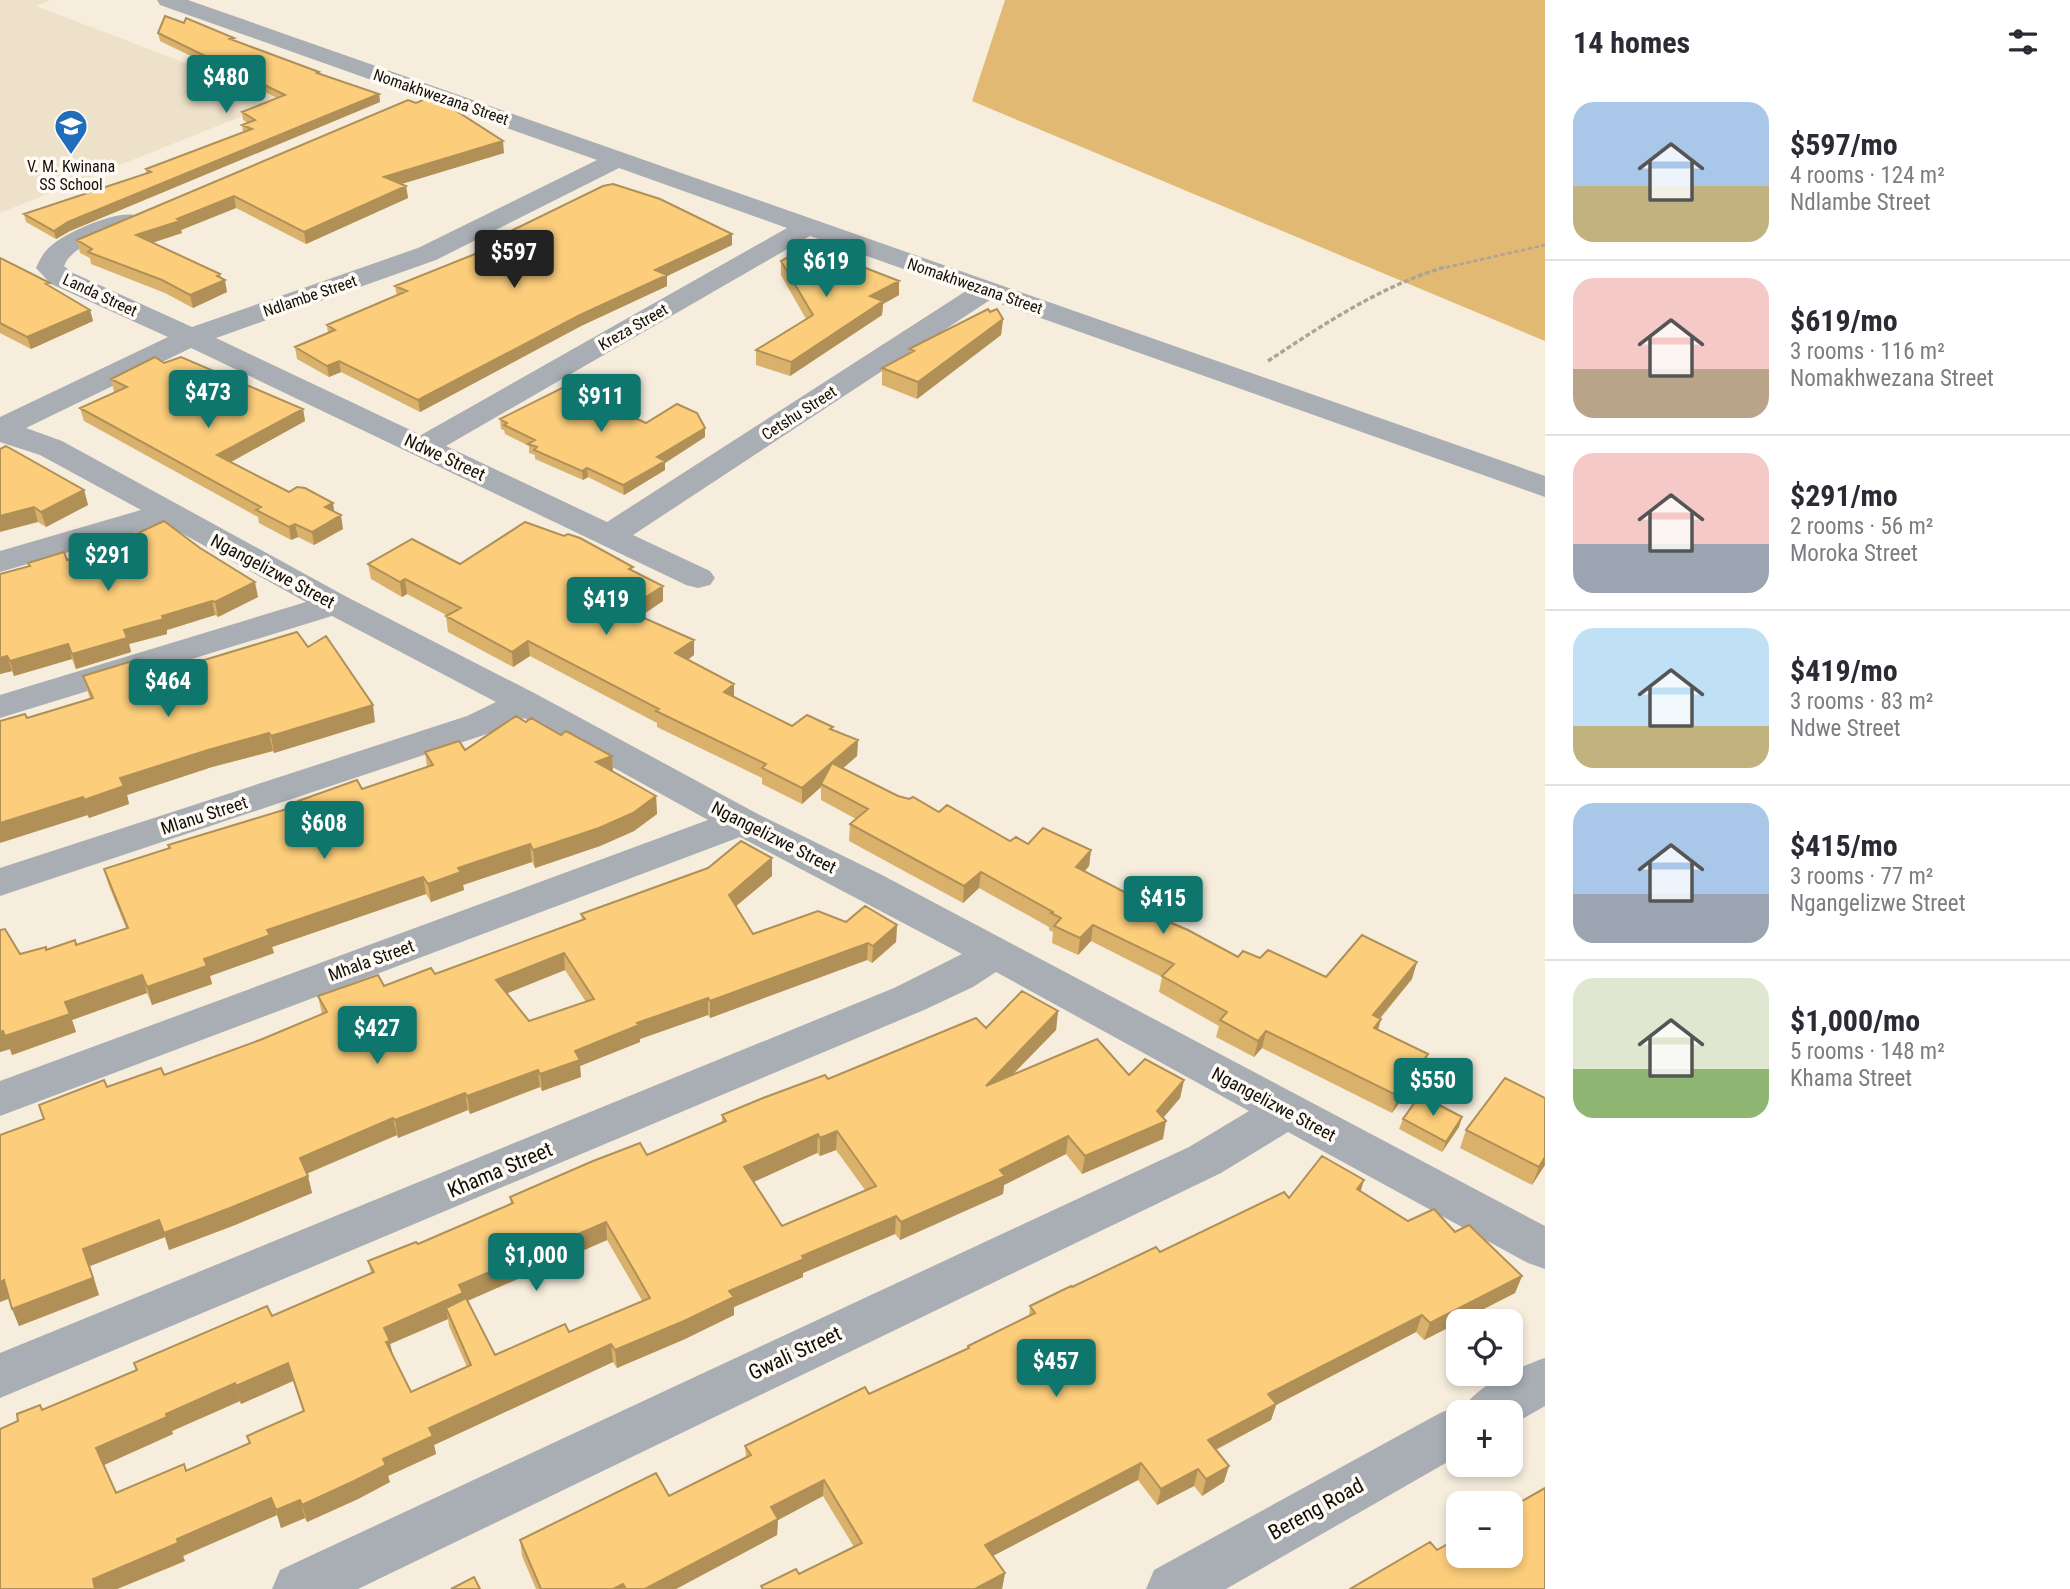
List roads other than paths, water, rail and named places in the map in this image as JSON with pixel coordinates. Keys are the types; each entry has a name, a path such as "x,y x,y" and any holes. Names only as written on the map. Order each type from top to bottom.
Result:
{"street":[{"name":"Nomakhwezana Street","path":"168,0 1545,487"},
{"path":"390,108 427,93"},
{"name":"Ndlambe Street","path":"0,431 191,337 427,254 618,159"},
{"name":"Landa Street","path":"143,213 61,249 51,259 50,268 61,278 191,337"},
{"name":"Kreza Street","path":"422,447 807,227"},
{"name":"Cetshu Street","path":"610,535 987,290"},
{"name":"Ndwe Street","path":"191,337 698,578"},
{"name":"Ngangelizwe Street","path":"0,431 51,448 335,604 526,703 742,821 869,885 1545,1249"},
{"path":"0,562 167,513"},
{"path":"0,707 335,604"},
{"name":"Mlanu Street","path":"0,882 459,731 526,703"},
{"name":"Mhala Street","path":"0,1099 742,821"},
{"name":"Khama Street","path":"0,1376 909,999 958,976 995,953"},
{"name":"Gwali Street","path":"300,1589 1205,1160 1287,1110"},
{"path":"1509,1400 1545,1380"},
{"name":"Bereng Road","path":"1174,1589 1446,1436"}],"place":[{"name":"V. M. Kwinana SS School","path":"71,156"}]}
